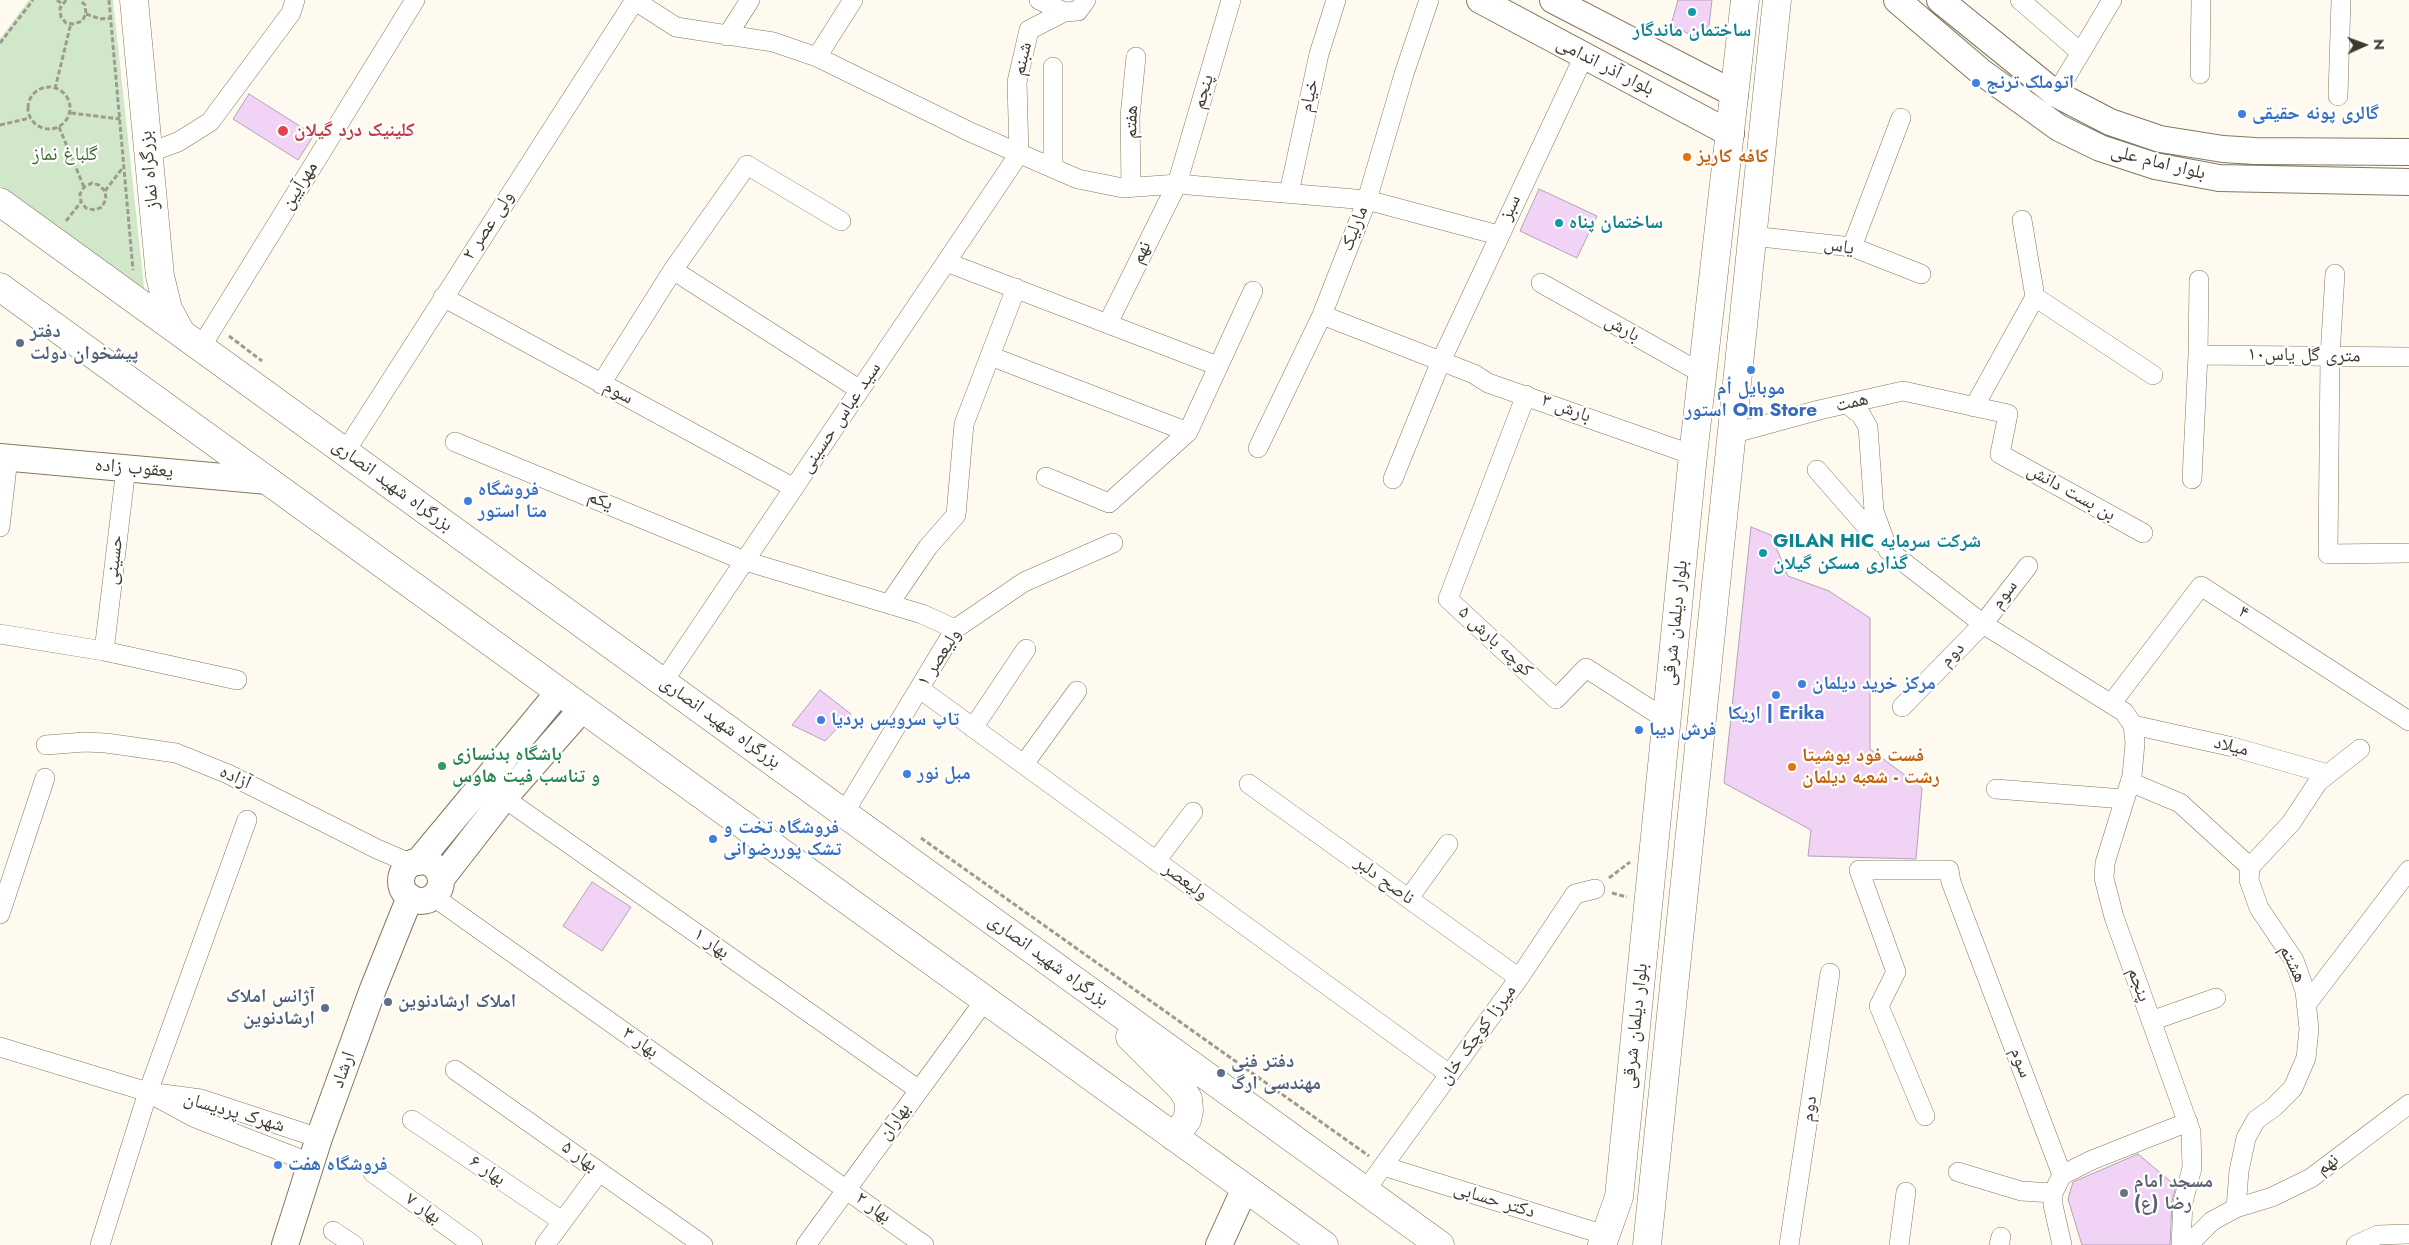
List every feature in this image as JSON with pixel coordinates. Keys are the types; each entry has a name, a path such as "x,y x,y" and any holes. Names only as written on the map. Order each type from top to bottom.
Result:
{"main road":[{"name":"بزرگراه نماز","path":"134,0 162,286 170,314 199,336"},
{"name":"بلوار آذر اندامی","path":"1480,0 1731,134"},
{"name":"بلوار دیلمان شرقی","path":"1607,1242 1619,1197 1693,454 1745,0"},
{"name":"بلوار دیلمان شرقی","path":"1647,1245 1777,0"},
{"name":"بلوار امام علی","path":"1897,0 1980,71 2059,128 2100,148 2155,166 2219,178 2409,182"},
{"name":"بلوار امام علی","path":"1940,0 2056,94 2110,122 2160,139 2223,149 2255,151 2409,152"},
{"name":"بلوار آذر اندامی","path":"1562,2 1734,94"},
{"path":"1657,94 1670,87 1674,76 1672,61"},
{"path":"1734,94 1744,97 1752,106 1762,144"},
{"name":"بزرگراه شهید انصاری","path":"0,202 136,300 199,336 345,452 1440,1245"},
{"path":"0,287 1324,1245"},
{"path":"1693,454 1731,434"},
{"name":"یعقوب زاده","path":"4,458 268,481"},
{"path":"415,863 430,864 439,873 428,891 405,893 401,880 406,868 415,863 559,692"},
{"name":"ارشاد","path":"284,1245 319,1138 373,989 428,891 504,798 582,708"},
{"path":"1068,976 1182,1089 1189,1104 1189,1115 1185,1126 1174,1137"},
{"path":"1219,1245 1245,1188"}],"street":[{"path":"148,153 178,142 210,122 290,13 295,0"},
{"name":"مهرآیین","path":"199,336 415,0"},
{"path":"634,0 676,27 773,42 817,57 970,132 1078,179 1131,188 1177,184 1367,200 1498,235"},
{"name":"ولی عصر ۲","path":"345,452 634,0"},
{"path":"727,36 750,0"},
{"path":"817,57 853,0"},
{"path":"1038,0 1064,12"},
{"name":"شبنم","path":"1019,154 1017,82 1029,30 1064,12 1078,11 1086,0"},
{"name":"پنجم","path":"1177,184 1231,0"},
{"name":"خیام","path":"1289,193 1319,54 1336,0"},
{"name":"مارلیک","path":"1258,448 1322,315 1367,200 1404,74 1429,0"},
{"path":"2020,0 2080,52"},
{"path":"2056,94 2112,0"},
{"path":"2200,74 2201,0"},
{"path":"2338,96 2341,0"},
{"name":"سبز","path":"1393,479 1441,361 1498,235 1584,56"},
{"name":"هفتم","path":"1131,188 1130,116 1136,57"},
{"path":"1053,67 1053,168"},
{"path":"1852,247 1900,118"},
{"name":"سید عباس حسینی","path":"663,682 1019,154"},
{"path":"601,384 674,270 747,165 841,221"},
{"name":"نهم","path":"1108,323 1177,184"},
{"path":"1974,407 2035,297 2022,220"},
{"name":"یاس","path":"1752,236 1852,247 1922,274"},
{"path":"946,262 1218,366"},
{"path":"674,270 860,390"},
{"path":"2335,274 2330,356 2328,554 2409,553"},
{"path":"2192,479 2198,355 2199,280"},
{"name":"بارش","path":"1541,283 1703,374"},
{"path":"888,604 928,546 956,515 964,424 1016,288"},
{"path":"1046,477 1109,503 1188,432 1253,291"},
{"name":"سوم","path":"443,296 794,488"},
{"path":"2035,297 2153,375"},
{"name":"بارش ۳","path":"1322,315 1474,374 1488,383 1693,454"},
{"name":"۱۰متری گل یاس","path":"2198,355 2409,357"},
{"path":"990,356 1188,432"},
{"name":"همت","path":"1731,434 1902,391 2008,414 2000,454"},
{"name":"کوچه بارش ۵","path":"1526,395 1448,599 1556,699 1586,668 1667,720"},
{"path":"1847,404 1861,415 1868,427 1874,511 1888,550"},
{"name":"یکم","path":"455,442 745,560 922,614 955,629"},
{"name":"بن بست دانش","path":"2000,454 2143,533"},
{"path":"0,527 4,458"},
{"name":"حسینی","path":"104,651 126,468"},
{"path":"1817,470 1888,550 1983,624 2124,712 2133,725"},
{"name":"ولیعصر ۱","path":"844,813 955,629 1024,582 1112,543"},
{"name":"سوم","path":"1983,624 2028,566"},
{"name":"۴","path":"2111,704 2200,586 2409,721"},
{"name":"دوم","path":"1902,707 1983,624"},
{"path":"0,634 104,651 237,680"},
{"path":"973,728 1026,649"},
{"name":"ولیعصر","path":"920,689 1449,1074"},
{"path":"1024,764 1077,692"},
{"name":"پنجم","path":"2133,725 2135,743 2127,791 2105,863 2104,878 2114,917 2191,1132 2192,1168 2184,1202 2181,1245"},
{"name":"میلاد","path":"2133,725 2233,747 2328,774"},
{"name":"آزاده","path":"46,745 85,742 106,743 176,754 228,774 377,849 415,863"},
{"path":"1996,789 2127,791 2180,803 2250,867 2291,823 2318,782 2360,749"},
{"path":"0,914 45,778"},
{"name":"ناصح دلبر","path":"1249,784 1519,978"},
{"name":"بهار ۱","path":"504,798 919,1090"},
{"path":"1156,861 1193,812"},
{"path":"100,1245 148,1092 247,820"},
{"path":"1409,898 1448,844"},
{"name":"هشتم","path":"2236,1208 2239,1171 2246,1138 2256,1120 2274,1107 2293,1088 2306,1058 2308,1029 2305,992 2294,960 2259,908 2249,880 2250,867"},
{"name":"سوم","path":"1925,1116 1879,1006 1896,972 1859,870 1949,870 1951,882 2062,1175"},
{"path":"2306,1005 2409,870"},
{"name":"میرزا کوچک خان","path":"1365,1190 1519,978 1575,894 1595,889"},
{"name":"بهار ۳","path":"428,891 846,1189"},
{"name":"دوم","path":"1789,1245 1830,973"},
{"path":"2151,1021 2216,998"},
{"name":"بهاران","path":"806,1245 985,1000"},
{"name":"شهرک پردیسان","path":"0,1047 148,1092 200,1098 319,1138"},
{"name":"بهار ۵","path":"455,1070 702,1245"},
{"name":"شهرک پردیسان","path":"148,1092 195,1118 311,1162"},
{"name":"نهم","path":"2188,1245 2191,1239 2212,1221 2236,1208 2272,1197 2311,1178 2409,1104"},
{"name":"بهار ۶","path":"412,1120 562,1221"},
{"path":"2062,1245 2052,1205 2053,1193 2062,1175 2092,1160 2188,1122"},
{"name":"دکتر حسابی","path":"1383,1166 1607,1242"},
{"path":"545,1245 600,1172"},
{"path":"1958,1172 2021,1191 2053,1193"},
{"name":"بهار ۷","path":"373,1173 473,1245"},
{"name":"بهار ۲","path":"846,1189 924,1245"},
{"path":"1899,1245 1906,1192"},
{"path":"333,1231 354,1245"},
{"path":"2356,1245 2378,1235 2409,1234"}],"path":[{"path":"0,43 33,0"},
{"path":"57,0 62,4"},
{"path":"66,0 60,8 61,17 66,23 71,24 82,21 86,14 85,5 80,0"},
{"path":"109,0 136,300"},
{"path":"86,14 100,19 110,18"},
{"path":"55,89 71,24"},
{"path":"46,87 60,89 69,99 71,113 64,125 52,130 38,128 30,118 28,104 34,92 46,87"},
{"path":"71,113 120,119"},
{"path":"0,125 30,118"},
{"path":"59,127 84,187"},
{"path":"105,191 124,166"},
{"path":"92,183 100,185 105,191 106,199 102,206 95,210 86,208 81,202 80,194 84,187 92,183"},
{"path":"66,221 81,202"},
{"path":"199,336 270,367"},
{"path":"920,838 1383,1166"},
{"path":"1595,889 1654,844"},
{"path":"1595,889 1648,903"}],"green space":[{"name":"گلباغ نماز","path":"29,0 113,0 145,296 0,186 0,39"}],"building":[{"name":"ساختمان ماندگار","path":"1678,0 1712,0 1709,25 1703,34 1693,36 1671,25"},
{"path":"249,94 314,135 298,160 233,119"},
{"name":"ساختمان پناه","path":"1539,189 1597,216 1577,258 1520,231"},
{"name":"مرکز خرید دیلمان","path":"1751,527 1771,535 1788,576 1829,591 1870,618 1870,749 1922,788 1916,859 1808,856 1811,830 1724,783"},
{"name":"تاپ سرویس بردیا","path":"820,690 851,714 825,741 792,725"},
{"path":"592,882 631,907 602,951 563,926"},
{"name":"مسجد امام رضا (ع)","path":"2138,1154 2176,1186 2172,1201 2170,1245 2082,1245 2068,1199 2073,1182"}],"place":[{"name":"ساختمان ماندگار","path":"1692,12"},
{"name":"اتوملک ترنج","path":"1976,83"},
{"name":"گالری پونه حقیقی","path":"2242,114"},
{"name":"کلینیک درد گیلان","path":"283,131"},
{"name":"کافه کاریز","path":"1687,157"},
{"name":"ساختمان پناه","path":"1559,223"},
{"name":"دفتر پیشخوان دولت","path":"20,343"},
{"name":"موبایل اُم استور Om Store","path":"1751,370"},
{"name":"فروشگاه متا استور","path":"468,501"},
{"name":"GILAN HIC شرکت سرمایه گذاری مسکن گیلان","path":"1763,553"},
{"name":"مرکز خرید دیلمان","path":"1802,684"},
{"name":"اریکا | Erika","path":"1776,695"},
{"name":"تاپ سرویس بردیا","path":"821,720"},
{"name":"فرش دیبا","path":"1639,730"},
{"name":"باشگاه بدنسازی و تناسب فیت هاوس","path":"442,766"},
{"name":"فست فود یوشیتا رشت - شعبه دیلمان","path":"1792,767"},
{"name":"مبل نور","path":"907,774"},
{"name":"فروشگاه تخت و تشک پوررضوانی","path":"713,839"},
{"name":"املاک ارشادنوین","path":"388,1002"},
{"name":"آژانس املاک ارشادنوین","path":"325,1008"},
{"name":"دفتر فنی مهندسی ارگ","path":"1221,1073"},
{"name":"فروشگاه هفت","path":"278,1165"},
{"name":"مسجد امام رضا (ع)","path":"2124,1193"}]}
